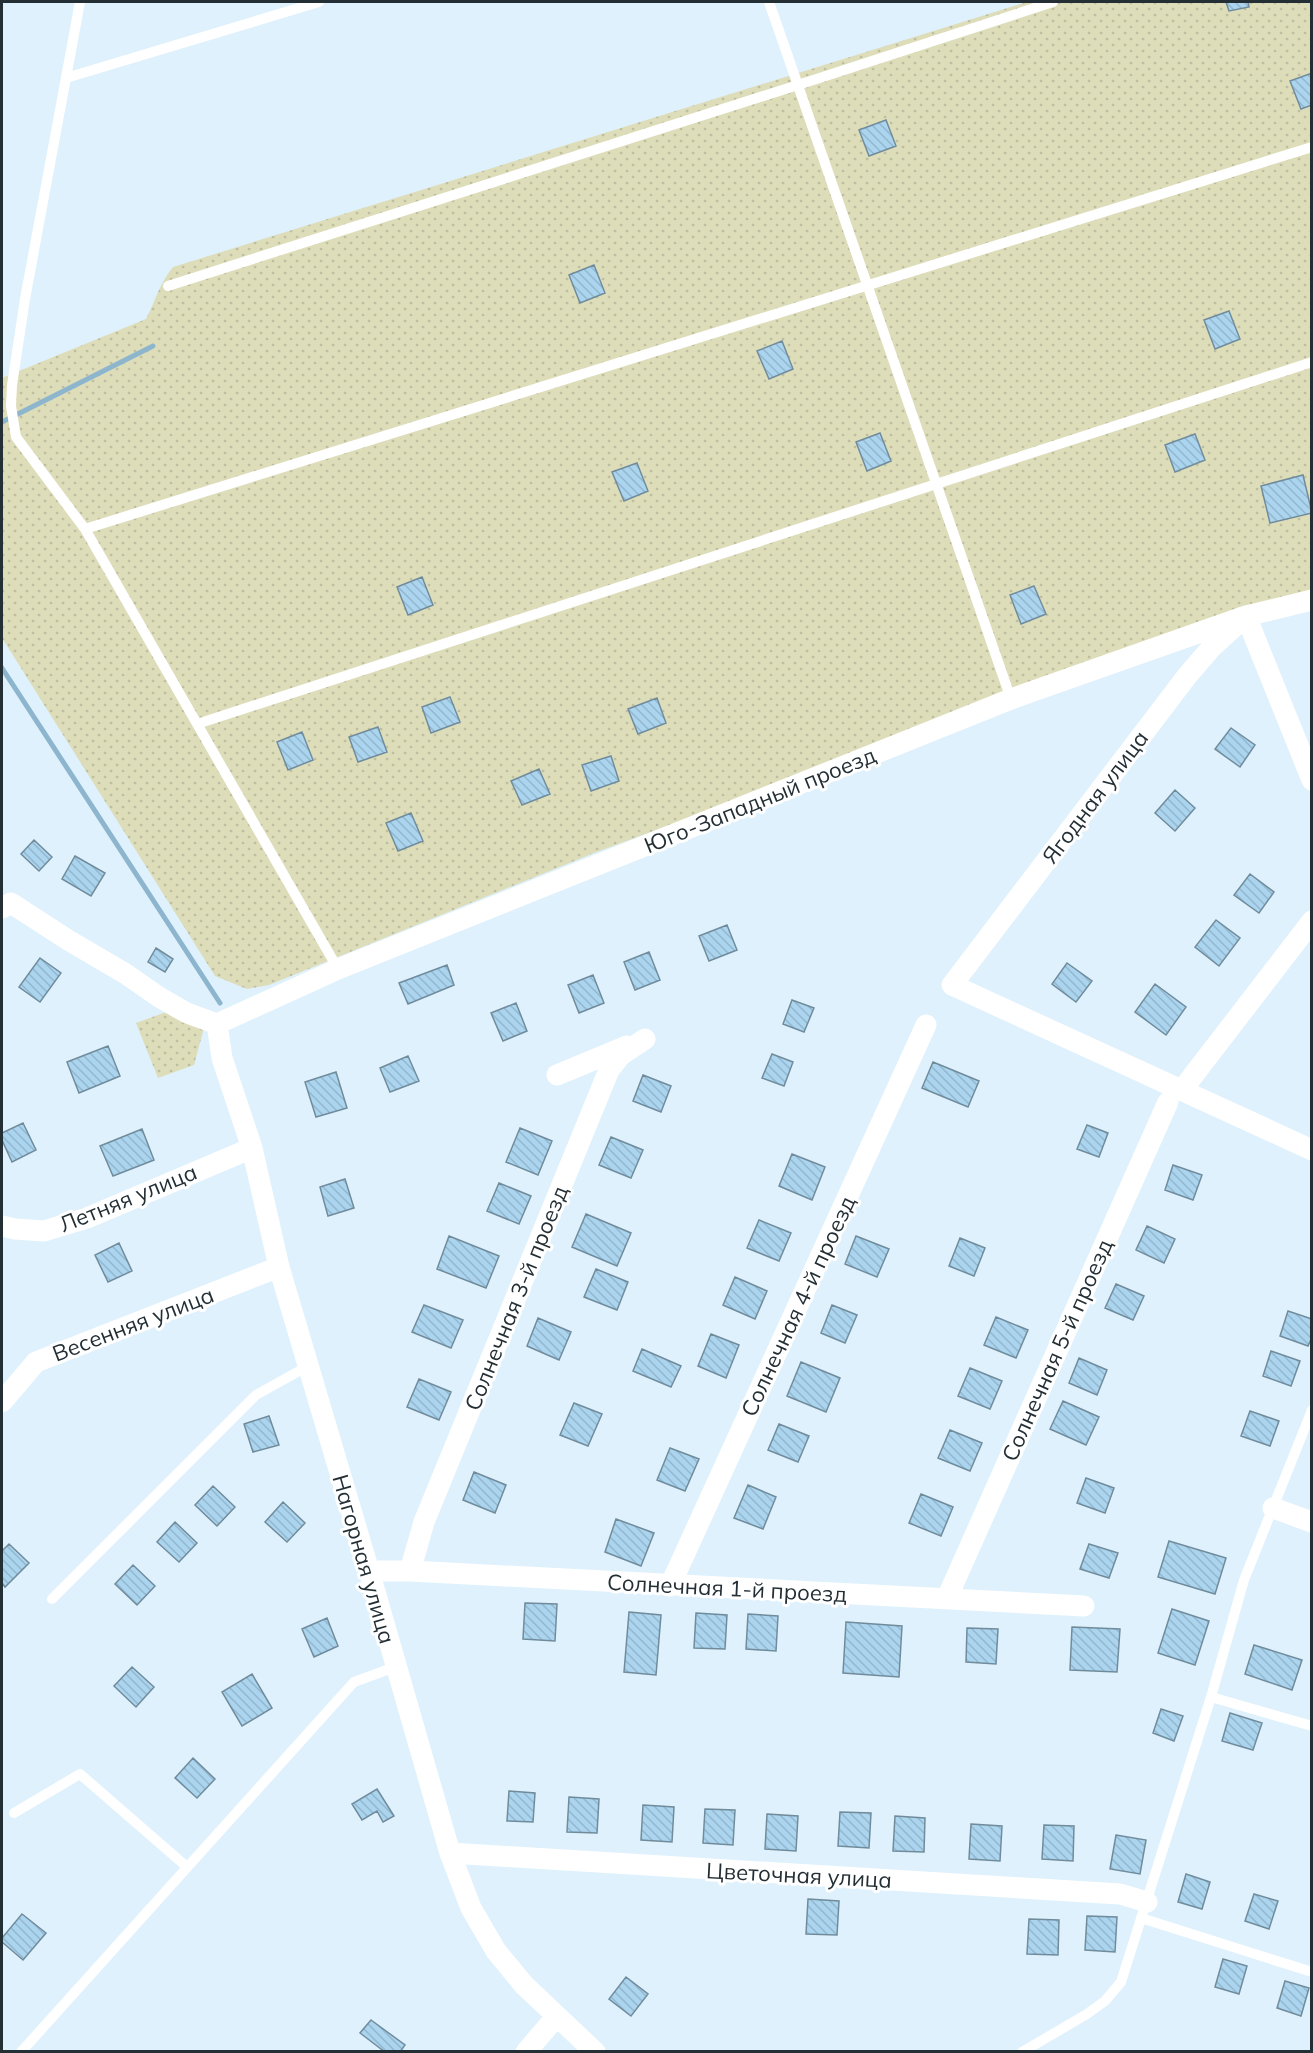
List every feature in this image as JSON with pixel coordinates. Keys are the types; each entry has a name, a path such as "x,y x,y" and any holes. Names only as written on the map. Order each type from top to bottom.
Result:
{"street":[{"name":"Юго-Западный проезд","path":"217,1024 338,969 1011,699 1246,616 1311,600"},
{"path":"1246,616 1311,780"},
{"name":"Ягодная улица","path":"1175,1096 952,985 1187,676 1212,647 1246,616"},
{"path":"5,903 126,974 187,1013 217,1024"},
{"name":"Солнечная 5-й проезд","path":"947,1599 1175,1096 1311,921"},
{"name":"Нагорная улица","path":"217,1024 222,1058 252,1148 279,1267 450,1853 471,1908 496,1951 524,1985 595,2052"},
{"name":"Солнечная 4-й проезд","path":"670,1586 926,1025"},
{"name":"Солнечная 3-й проезд","path":"410,1571 424,1522 609,1070 621,1055 645,1039 557,1075"},
{"path":"1175,1096 1311,1150"},
{"name":"Летняя улица","path":"2,1226 44,1231 87,1218 252,1148"},
{"name":"Весенняя улица","path":"2,1402 36,1362 279,1267"},
{"path":"1273,1508 1311,1522"},
{"name":"Солнечная 1-й проезд","path":"369,1571 410,1571 1084,1606"},
{"name":"Цветочная улица","path":"450,1853 1120,1894 1144,1910"},
{"path":"526,2052 556,2017"}],"lane":[{"path":"80,2 26,299 11,406 16,438 85,529 338,969"},
{"path":"66,78 319,2"},
{"path":"769,2 1011,699"},
{"path":"168,286 1053,2"},
{"path":"85,529 1311,147"},
{"path":"197,724 1311,362"},
{"path":"52,1599 256,1395 308,1366"},
{"path":"1022,2052 1087,2014 1105,2001 1120,1982 1210,1697 1244,1580 1311,1410"},
{"path":"21,2052 354,1682 395,1667"},
{"path":"1210,1697 1311,1726"},
{"path":"14,1813 80,1774 188,1867"},
{"path":"1144,1910 1311,1972"}],"green space":[{"path":"1027,2 1311,2 1311,595 1243,613 594,853 269,985 247,989 215,976 2,638 2,378 146,319 161,286 173,267"},
{"path":"169,1011 204,1028 194,1065 158,1078 136,1023"}],"building":[{"path":"1226,2 1248,2 1249,7 1229,11"},
{"path":"1312,73 1312,105 1301,109 1290,81"},
{"path":"886,120 896,146 869,156 859,130"},
{"path":"594,265 605,293 580,303 569,275"},
{"path":"1229,311 1240,339 1215,349 1204,320"},
{"path":"782,341 793,369 769,379 757,351"},
{"path":"880,433 891,461 867,471 856,442"},
{"path":"1195,434 1205,460 1175,472 1165,445"},
{"path":"637,463 648,491 624,501 612,472"},
{"path":"1303,475 1312,513 1270,523 1261,486"},
{"path":"422,577 433,605 408,615 397,587"},
{"path":"1034,586 1046,614 1021,624 1010,595"},
{"path":"450,697 460,722 431,733 422,707"},
{"path":"657,698 666,723 638,734 628,709"},
{"path":"378,727 387,752 358,762 349,737"},
{"path":"1231,728 1255,745 1240,767 1215,749"},
{"path":"302,732 313,760 288,770 277,742"},
{"path":"611,756 619,781 591,791 582,765"},
{"path":"539,769 550,794 522,805 511,781"},
{"path":"1175,790 1195,808 1175,831 1155,813"},
{"path":"411,813 423,841 398,851 386,823"},
{"path":"34,840 52,857 39,871 21,854"},
{"path":"75,856 105,873 91,896 62,879"},
{"path":"1250,874 1274,892 1259,913 1234,895"},
{"path":"1216,920 1240,938 1219,966 1195,947"},
{"path":"727,925 737,950 709,961 699,936"},
{"path":"156,948 173,959 165,972 148,962"},
{"path":"649,952 660,980 635,990 624,962"},
{"path":"40,958 61,973 40,1002 19,987"},
{"path":"1067,963 1092,981 1076,1002 1052,984"},
{"path":"447,965 454,985 408,1004 399,983"},
{"path":"593,975 604,1003 579,1013 568,985"},
{"path":"1155,984 1186,1007 1166,1035 1135,1012"},
{"path":"792,1000 814,1008 804,1032 783,1024"},
{"path":"516,1003 527,1031 503,1041 491,1013"},
{"path":"108,1046 120,1076 79,1093 67,1062"},
{"path":"772,1054 793,1062 784,1086 762,1078"},
{"path":"408,1056 419,1081 390,1092 380,1068"},
{"path":"933,1062 979,1081 968,1107 922,1088"},
{"path":"336,1072 347,1108 316,1117 305,1082"},
{"path":"643,1075 671,1086 661,1112 633,1101"},
{"path":"23,1123 36,1150 12,1162 2,1140 2,1133"},
{"path":"1087,1125 1108,1133 1099,1157 1077,1149"},
{"path":"520,1128 552,1141 538,1175 506,1162"},
{"path":"142,1129 154,1160 113,1176 100,1146"},
{"path":"611,1137 643,1150 631,1178 599,1165"},
{"path":"792,1154 825,1167 812,1200 779,1186"},
{"path":"1173,1165 1202,1175 1193,1200 1165,1190"},
{"path":"345,1179 354,1208 328,1216 320,1187"},
{"path":"499,1183 531,1196 519,1224 487,1211"},
{"path":"586,1214 631,1233 617,1266 572,1247"},
{"path":"759,1220 791,1233 779,1261 747,1248"},
{"path":"1147,1226 1175,1239 1164,1263 1136,1250"},
{"path":"449,1236 499,1256 486,1288 437,1269"},
{"path":"856,1236 889,1249 877,1277 845,1264"},
{"path":"960,1238 985,1248 974,1276 949,1266"},
{"path":"119,1243 132,1271 108,1282 95,1255"},
{"path":"596,1269 628,1282 617,1310 584,1297"},
{"path":"735,1277 767,1291 755,1319 723,1305"},
{"path":"1116,1284 1144,1296 1133,1320 1105,1308"},
{"path":"424,1305 463,1320 451,1348 412,1332"},
{"path":"832,1305 857,1315 845,1343 821,1333"},
{"path":"1288,1311 1312,1319 1312,1337 1308,1346 1280,1336"},
{"path":"996,1317 1028,1330 1016,1358 984,1345"},
{"path":"538,1318 571,1332 559,1360 527,1346"},
{"path":"711,1334 739,1345 726,1378 698,1366"},
{"path":"642,1349 681,1366 671,1387 633,1371"},
{"path":"1271,1351 1300,1361 1291,1386 1263,1376"},
{"path":"1079,1358 1107,1370 1097,1395 1069,1383"},
{"path":"801,1362 840,1378 826,1412 787,1396"},
{"path":"970,1368 1002,1381 990,1409 958,1396"},
{"path":"419,1379 451,1392 439,1420 407,1407"},
{"path":"1063,1401 1099,1417 1086,1445 1050,1429"},
{"path":"574,1403 602,1414 588,1446 560,1435"},
{"path":"1250,1411 1279,1421 1270,1446 1241,1436"},
{"path":"269,1416 279,1445 253,1452 244,1424"},
{"path":"779,1424 809,1436 798,1462 768,1450"},
{"path":"950,1430 982,1443 970,1471 938,1458"},
{"path":"670,1448 699,1459 685,1491 657,1480"},
{"path":"474,1472 506,1485 495,1513 463,1500"},
{"path":"1086,1478 1114,1488 1105,1513 1077,1503"},
{"path":"748,1485 776,1497 763,1529 734,1518"},
{"path":"213,1486 235,1507 217,1526 195,1505"},
{"path":"921,1494 953,1507 941,1536 909,1523"},
{"path":"283,1502 305,1523 287,1542 265,1522"},
{"path":"616,1519 654,1533 641,1566 605,1552"},
{"path":"175,1522 197,1543 179,1562 157,1542"},
{"path":"1169,1541 1226,1558 1215,1594 1158,1577"},
{"path":"9,1544 29,1563 5,1587 2,1583 2,1551"},
{"path":"1089,1544 1118,1553 1109,1578 1080,1569"},
{"path":"133,1565 155,1586 137,1605 115,1584"},
{"path":"525,1603 557,1604 555,1641 523,1639"},
{"path":"1172,1609 1209,1621 1195,1665 1158,1653"},
{"path":"629,1612 661,1615 656,1675 624,1672"},
{"path":"696,1613 727,1615 725,1649 694,1648"},
{"path":"748,1614 778,1616 776,1651 746,1649"},
{"path":"327,1618 338,1646 314,1657 302,1629"},
{"path":"846,1622 902,1626 899,1677 843,1673"},
{"path":"1072,1627 1120,1629 1117,1672 1070,1670"},
{"path":"967,1628 998,1629 996,1664 966,1662"},
{"path":"1254,1645 1302,1660 1292,1690 1245,1674"},
{"path":"132,1667 154,1687 136,1707 114,1686"},
{"path":"252,1674 272,1708 242,1726 222,1692"},
{"path":"1161,1709 1183,1716 1174,1741 1153,1733"},
{"path":"1230,1713 1262,1723 1253,1750 1222,1741"},
{"path":"193,1758 215,1779 197,1798 175,1778"},
{"path":"377,1789 394,1816 383,1822 377,1811 362,1820 352,1804"},
{"path":"509,1791 535,1793 533,1822 507,1821"},
{"path":"569,1797 599,1799 597,1833 567,1832"},
{"path":"643,1805 674,1807 672,1842 641,1840"},
{"path":"705,1809 735,1810 733,1845 703,1843"},
{"path":"840,1812 871,1813 869,1848 838,1846"},
{"path":"767,1814 798,1816 796,1851 765,1849"},
{"path":"895,1816 925,1818 924,1852 893,1851"},
{"path":"971,1824 1002,1826 1000,1861 969,1859"},
{"path":"1044,1825 1074,1826 1073,1861 1042,1859"},
{"path":"1116,1835 1146,1840 1140,1874 1110,1869"},
{"path":"1186,1874 1210,1882 1202,1909 1178,1902"},
{"path":"1254,1894 1278,1901 1269,1929 1245,1921"},
{"path":"808,1899 839,1901 837,1935 806,1934"},
{"path":"22,1914 46,1933 23,1960 2,1942 2,1938"},
{"path":"1087,1916 1117,1917 1115,1952 1085,1950"},
{"path":"1029,1919 1059,1920 1058,1955 1027,1954"},
{"path":"1223,1959 1247,1966 1239,1994 1215,1987"},
{"path":"626,1977 648,1994 631,2016 609,1999"},
{"path":"1285,1981 1309,1988 1301,2016 1277,2008"},
{"path":"371,2020 405,2045 400,2052 385,2052 360,2033"}],"waterway":[{"path":"2,422 153,346"},
{"path":"2,668 220,1003"}]}
